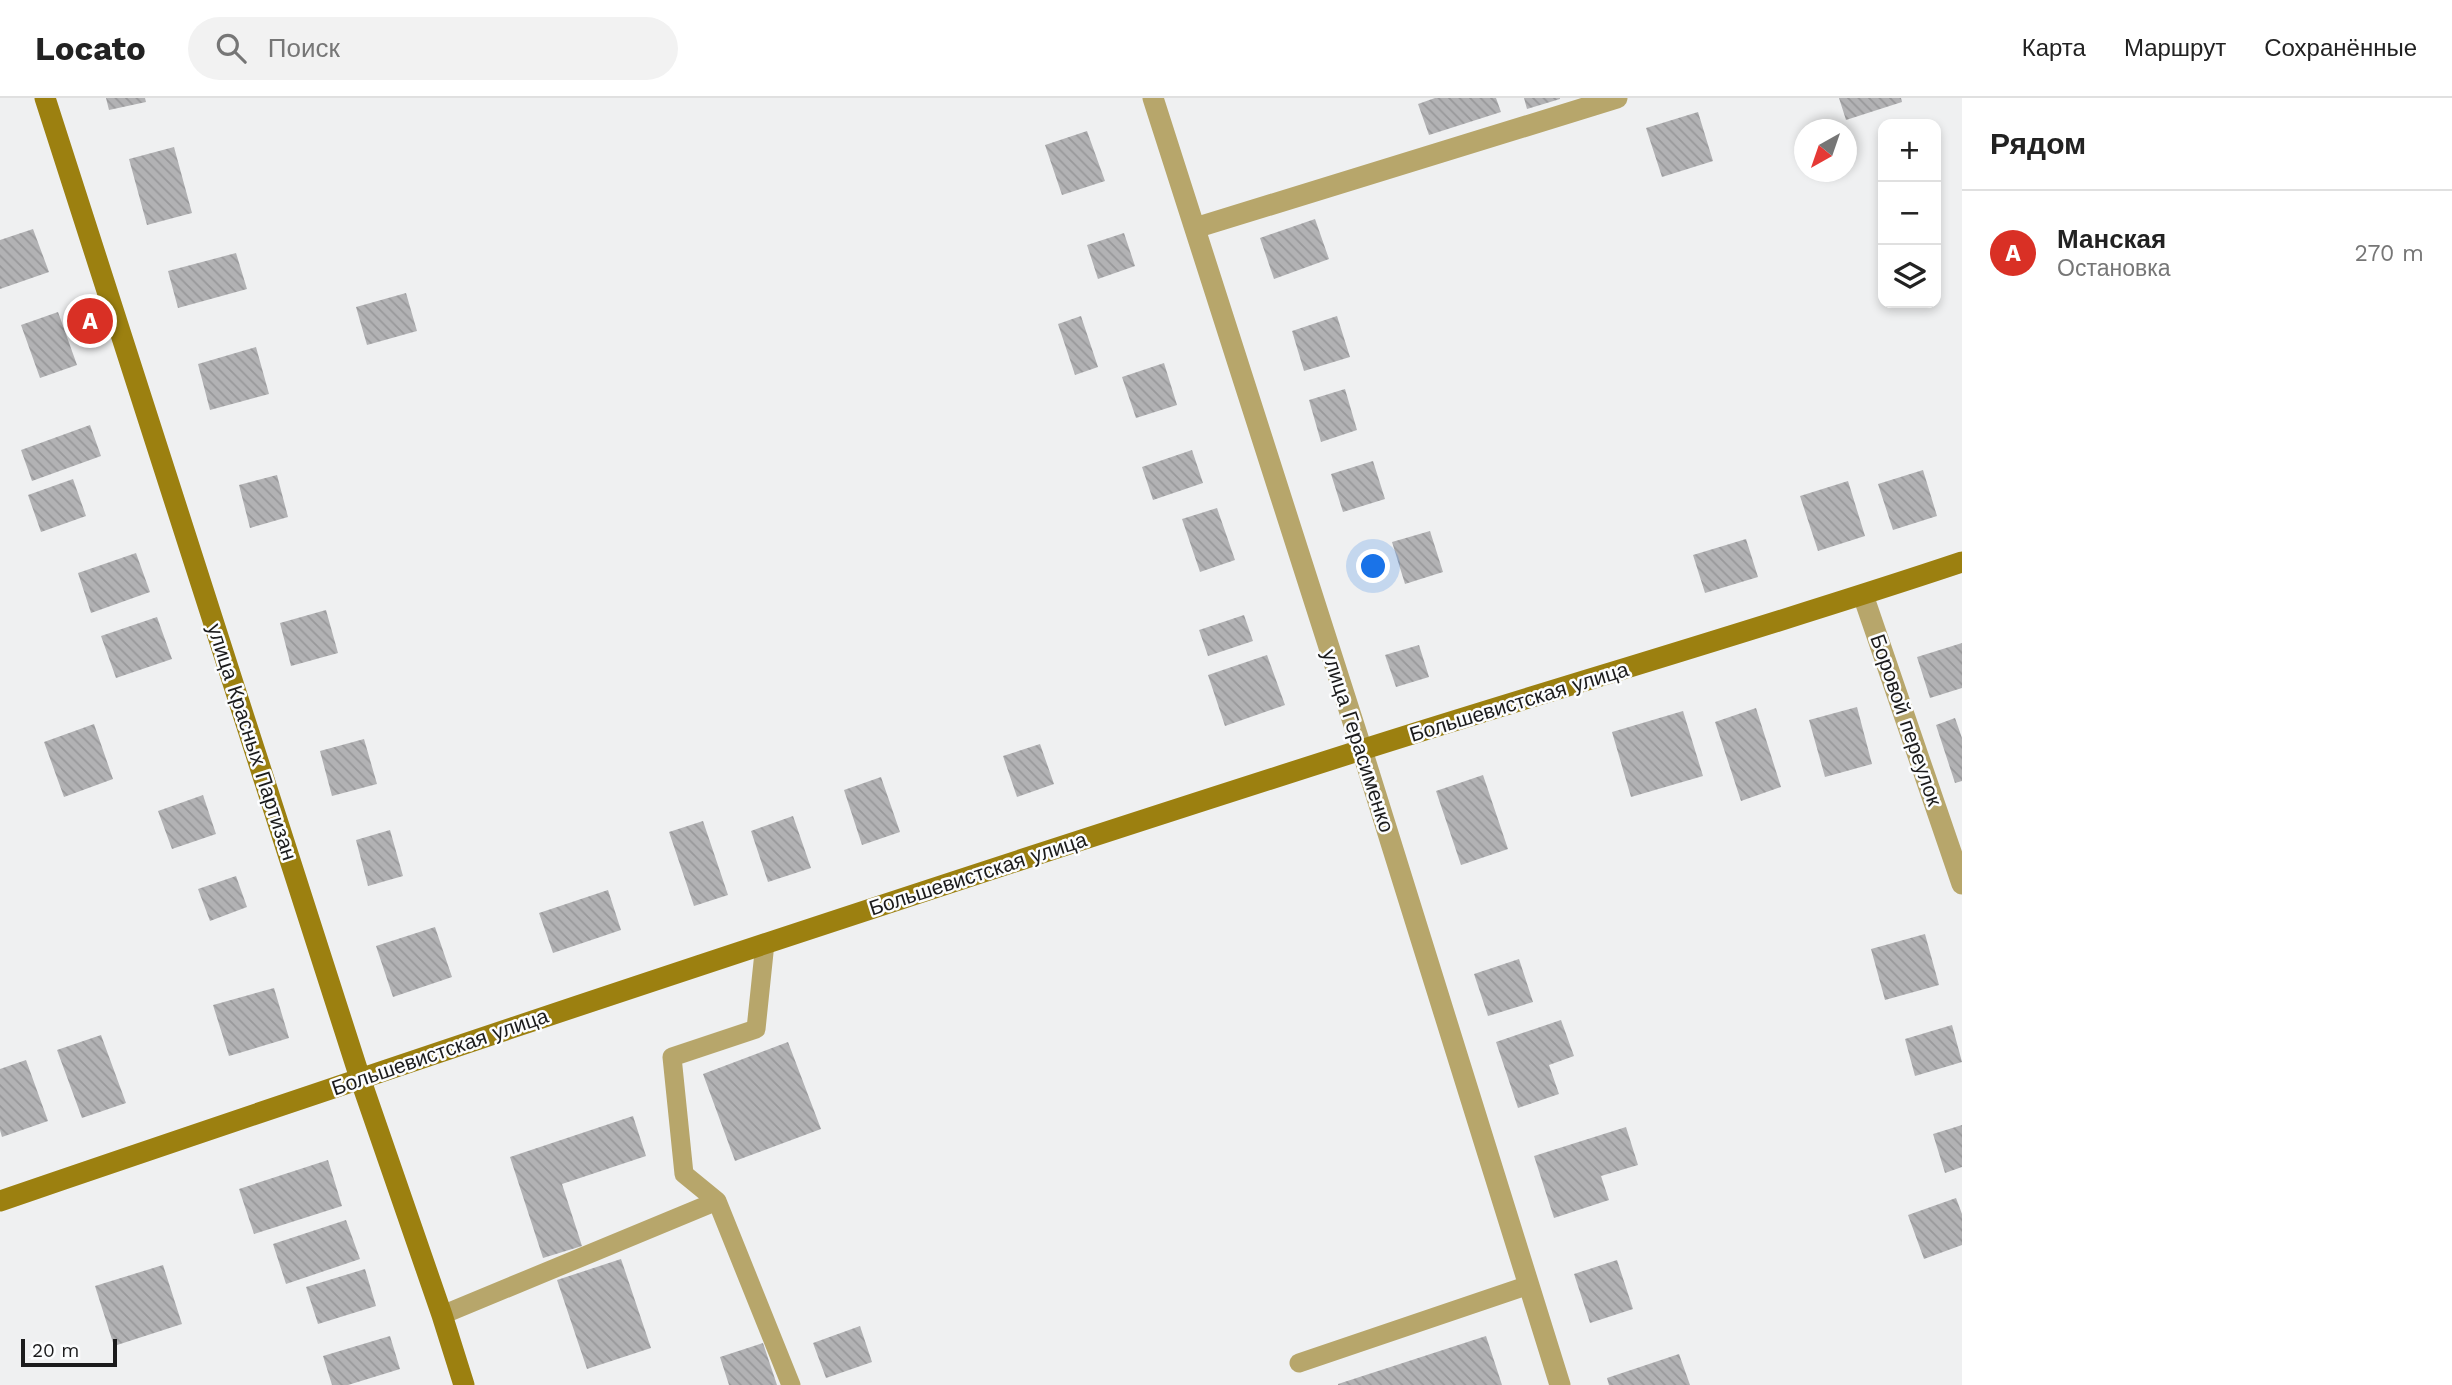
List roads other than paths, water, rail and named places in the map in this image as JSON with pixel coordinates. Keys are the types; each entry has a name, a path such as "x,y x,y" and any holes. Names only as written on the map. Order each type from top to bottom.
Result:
{"main road":[{"name":"улица Красных Партизан","path":"46,98 360,1079 464,1385"},
{"name":"Большевистская улица","path":"0,1201 765,943 1362,750 1962,562"}],"street":[{"name":"улица Герасименко","path":"1153,98 1362,750 1560,1385"},
{"path":"1195,228 1617,98"},
{"name":"Боровой переулок","path":"1863,595 1962,884"}],"lane":[{"path":"765,943 756,1029 672,1057 684,1174 717,1201 790,1385"},
{"path":"442,1315 717,1201"},
{"path":"1299,1363 1529,1285"}],"place":[{"name":"Манская","path":"90,321"}]}
